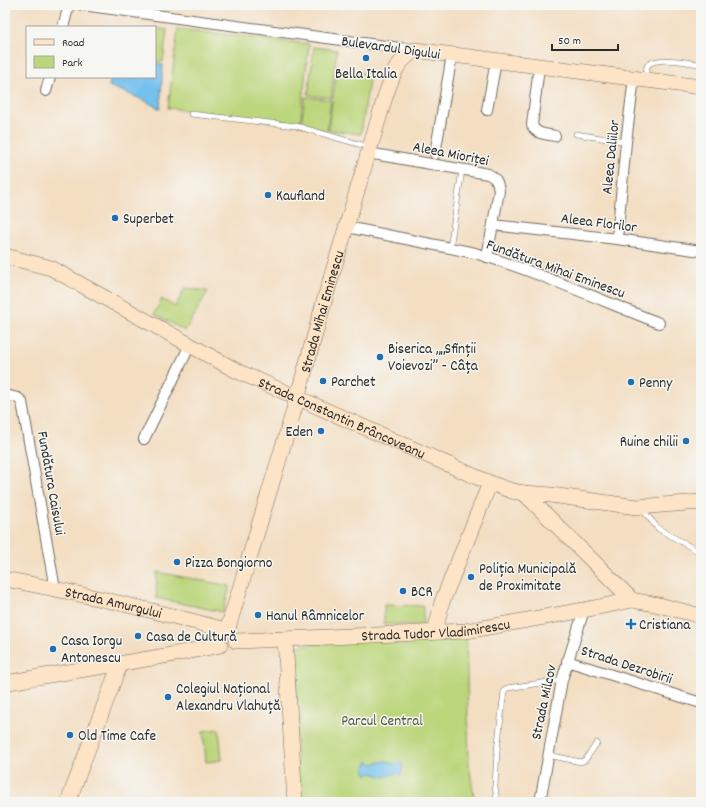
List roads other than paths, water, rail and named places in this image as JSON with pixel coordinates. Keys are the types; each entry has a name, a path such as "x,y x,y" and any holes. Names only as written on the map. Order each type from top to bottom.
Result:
{"street":[{"path":"64,26 70,5"},
{"name":"Bulevardul Digului","path":"82,5 539,67 701,87"},
{"name":"Strada Mihai Eminescu","path":"225,628 297,398 386,94 393,75 400,62 416,50"},
{"path":"435,154 452,55"},
{"path":"487,110 496,61"},
{"path":"539,67 532,125 534,130 538,133 555,136"},
{"path":"46,91 50,78"},
{"name":"Aleea Daliilor","path":"617,239 626,142 639,79"},
{"name":"Aleea Mioriței","path":"369,150 462,170 488,174 494,177 498,184 499,191 487,257"},
{"name":"Aleea Florilor","path":"493,225 617,239 701,251"},
{"name":"Fundătura Mihai Eminescu","path":"347,228 487,257 517,267 659,323"},
{"name":"Strada Constantin Brâncoveanu","path":"5,256 51,268 237,371 490,483 512,491 637,507 701,502"},
{"path":"144,439 190,345"},
{"name":"Fundătura Caisului","path":"5,395 18,398 22,402 55,589"},
{"path":"435,632 442,602 490,483"},
{"path":"524,493 632,600 659,605 701,616"},
{"name":"Strada Amurgului","path":"5,579 225,628"},
{"name":"Strada Tudor Vladimirescu","path":"5,683 44,675 177,654 220,645 229,647 233,646 236,641 484,629 632,600"},
{"name":"Strada Milcov","path":"540,802 562,680 584,610"},
{"path":"220,645 217,637 218,632 225,628 232,629 236,633 236,641"},
{"path":"285,639 295,802"},
{"name":"Strada Dezrobirii","path":"567,661 701,703"},
{"path":"68,802 120,664"}],"lane":[{"path":"639,79 647,66 654,61 663,60 701,64"},
{"path":"191,114 296,126 369,150"},
{"path":"576,134 626,142"},
{"path":"450,249 462,170"},
{"path":"637,507 649,516 654,525 659,529 701,553"},
{"path":"496,802 495,786 497,751 504,691 507,688 562,680"},
{"path":"548,755 581,762 585,760 598,742"}],"water":[{"path":"156,63 163,65 160,109 144,100 109,86 111,78 156,78"},
{"path":"368,761 371,764 386,761 397,765 400,762 403,767 400,776 397,773 384,777 371,773 367,775 364,769"}],"place":[{"name":"Bella Italia","path":"366,58"},
{"name":"Kaufland","path":"268,195"},
{"name":"Superbet","path":"115,218"},
{"name":"Biserica „„Sfinții Voievozi” - Câța","path":"380,357"},
{"name":"Parchet","path":"323,381"},
{"name":"Penny","path":"631,382"},
{"name":"Eden","path":"321,431"},
{"name":"Ruine chilii","path":"686,441"},
{"name":"Pizza Bongiorno","path":"177,562"},
{"name":"Poliția Municipală de Proximitate","path":"471,577"},
{"name":"BCR","path":"403,591"},
{"name":"Hanul Râmnicelor","path":"258,615"},
{"name":"Cristiana","path":"631,624"},
{"name":"Casa de Cultură","path":"138,636"},
{"name":"Casa Iorgu Antonescu","path":"53,649"},
{"name":"Colegiul Național Alexandru Vlahuță","path":"168,697"},
{"name":"Old Time Cafe","path":"70,735"}],"park label":[{"name":"Parcul Central","path":"382,720"}]}
